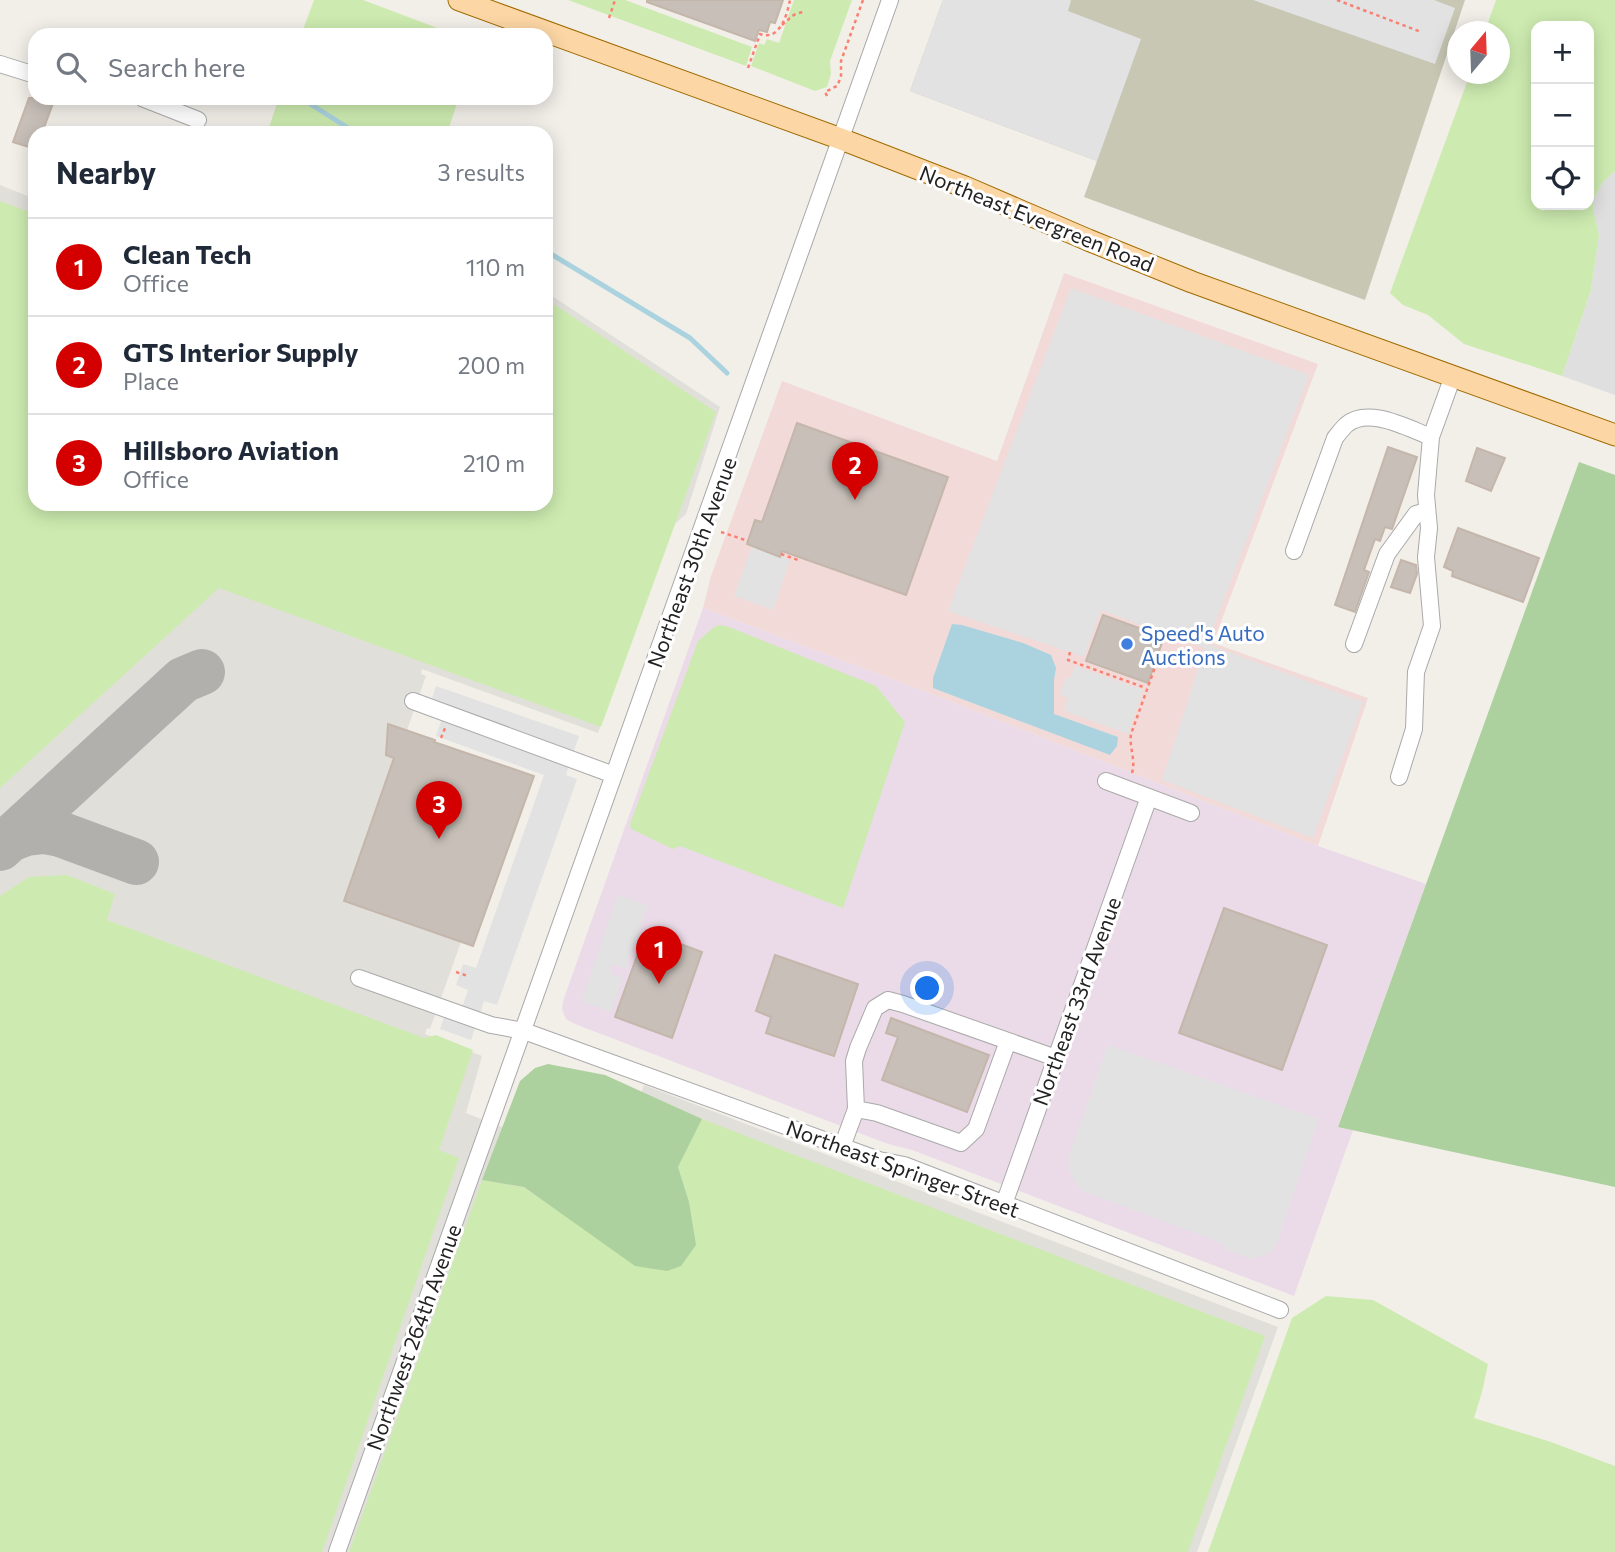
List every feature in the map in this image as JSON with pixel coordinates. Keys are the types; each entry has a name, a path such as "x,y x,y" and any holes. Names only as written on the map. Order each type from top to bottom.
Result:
{"main road":[{"name":"Northeast Evergreen Road","path":"458,0 535,28"},
{"name":"Northeast Evergreen Road","path":"553,34 965,187 1192,282 1615,435"}],"street":[{"name":"Northeast 30th Avenue","path":"489,1123 890,0"},
{"path":"0,64 28,73"},
{"path":"160,105 198,120"},
{"path":"1399,777 1415,729 1416,673 1432,626 1426,557 1429,528 1426,495 1431,437 1453,376"},
{"path":"1294,551 1335,438 1346,425 1360,418 1376,417 1431,437"},
{"path":"1354,643 1387,554 1416,514 1427,511"},
{"path":"413,701 614,775"},
{"path":"1106,781 1191,813"},
{"name":"Northeast 33rd Avenue","path":"1004,1204 1149,797"},
{"name":"Northeast Springer Street","path":"359,978 491,1025 524,1031 842,1147 904,1166 1280,1310"},
{"path":"842,1147 856,1109 854,1061 875,1008 888,1000 1056,1058"},
{"path":"856,1109 877,1113 961,1143 976,1129 1008,1041"},
{"name":"Northwest 264th Avenue","path":"337,1552 489,1123"}],"path":[{"path":"609,18 615,0"},
{"path":"782,25 790,0"},
{"path":"827,96 825,92 837,86 841,77 841,61 863,0"},
{"path":"1337,0 1421,32"},
{"path":"748,68 760,34 766,36 775,33 790,17 804,12"},
{"path":"722,532 748,541"},
{"path":"781,554 797,560"},
{"path":"1070,652 1068,660 1147,688"},
{"path":"1131,778 1134,761 1131,734 1158,659"},
{"path":"441,738 446,726"},
{"path":"456,972 468,976"}],"shaded area":[{"path":"943,0 1465,0 1458,21 1447,21 1447,54 1365,300 1084,197 1097,161 910,91"},
{"path":"943,0 1071,0 1068,11 1141,39 1097,161 910,91"},
{"path":"1253,0 1434,0 1455,8 1450,21 1447,21 1447,30 1435,64"},
{"path":"1615,171 1615,395 1562,376 1591,290 1599,235 1593,210 1594,198 1603,182"},
{"path":"0,185 28,196 28,511 553,511 553,297 720,407 686,514 670,528 598,733 422,669 421,674 426,676 407,730 388,724 386,754 394,758 344,901 461,942 430,1029 427,1028 425,1034 482,1056 466,1113 504,1128 641,1094 644,1085 1278,1327 1197,1552 0,1552"},
{"path":"1064,273 1318,364 1213,643 1368,698 1318,846 916,688 703,608 711,576 782,381 997,461"},
{"path":"1071,288 1309,375 1207,644 1363,702 1313,838 1162,780 1205,648 1101,610 1084,657 948,611"},
{"path":"752,546 790,560 773,610 734,596"},
{"path":"703,608 916,688 1318,846 1426,884 1338,1126 1353,1130 1294,1296 912,1150 888,1144 566,1019 562,1009 563,1001"},
{"path":"1075,666 1143,690 1128,734 1064,711 1068,698 1060,695 1066,677 1070,678"},
{"path":"436,686 579,736 566,775 577,779 497,1005 484,1001 471,1040 440,1029 445,1015 458,1019 468,990 456,985 463,964 476,968 544,775 436,736 447,704 432,698"},
{"path":"618,895 648,905 626,969 615,965 610,968 612,974 623,978 611,1012 581,1001"},
{"path":"1108,1045 1319,1119 1276,1245 1269,1254 1250,1259 1225,1249 1222,1243 1085,1192 1075,1183 1068,1158"}],"green space":[{"path":"314,0 363,0 437,28 304,28"},
{"path":"568,0 625,0 752,47 746,66"},
{"path":"794,0 852,0 830,61 831,74 827,87 815,91 751,66 759,43 764,45 767,39 779,43"},
{"path":"1496,0 1615,0 1615,171 1603,182 1594,198 1594,21 1531,21 1531,210 1593,210 1599,235 1591,290 1562,376 1464,344 1428,315 1403,305 1390,293 1466,84 1510,84 1510,21 1489,21"},
{"path":"277,105 457,105 449,126 269,126"},
{"path":"0,201 28,211 28,511 553,511 553,304 716,412 601,727 219,588 0,788"},
{"path":"1579,462 1615,475 1615,1187 1338,1127"},
{"path":"719,625 876,686 905,722 843,908 680,846 673,849 631,829 630,824 698,641"},
{"path":"67,875 115,894 107,920 424,1038 436,1035 473,1050 439,1150 459,1158 322,1552 0,1552 0,896 29,877"},
{"path":"548,1064 605,1075 702,1119 678,1167 689,1202 696,1245 681,1266 667,1271 635,1266 524,1187 482,1180 520,1081 535,1068"},
{"path":"702,1119 1265,1336 1188,1552 349,1552 482,1180 523,1187 570,1219 689,1202 678,1167"},
{"path":"1326,1296 1373,1300 1488,1364 1474,1418 1615,1466 1615,1552 1208,1552 1292,1318"}],"water":[{"path":"952,624 1023,643 1051,655 1056,668 1054,714 1118,737 1117,746 1110,755 933,688 933,678"}],"building":[{"path":"647,0 783,0 775,23 770,22 767,32 759,30 755,41"},
{"path":"28,101 28,105 52,105 45,126 28,126 28,147 13,142"},
{"path":"797,423 948,477 906,595 782,551 780,557 747,544 755,520 762,522"},
{"path":"1388,447 1417,457 1392,529 1385,527 1380,541 1375,539 1364,570 1369,572 1355,612 1335,605"},
{"path":"1477,448 1505,458 1491,491 1466,481"},
{"path":"1458,528 1539,558 1523,602 1452,576 1453,571 1444,567"},
{"path":"1401,560 1416,565 1417,574 1410,593 1391,587"},
{"name":"Speed's Auto Auctions","path":"1103,615 1164,637 1148,683 1086,661"},
{"path":"388,724 534,776 473,946 344,901 394,758 386,755"},
{"path":"1224,908 1327,945 1282,1070 1179,1033"},
{"path":"646,931 702,952 672,1038 615,1017"},
{"path":"775,955 858,984 834,1056 766,1033 771,1017 756,1011"},
{"path":"891,1018 989,1055 967,1112 882,1080 898,1037 886,1033"}],"waterway":[{"path":"312,105 345,126"},
{"path":"553,255 690,338 727,373"}],"taxiway":[{"path":"0,848 183,680 202,672"},
{"path":"10,839 26,833 44,831 60,834 136,862"}],"place":[{"name":"GTS Interior Supply","path":"855,500"},
{"name":"Speed's Auto Auctions","path":"1127,644"},
{"name":"Hillsboro Aviation","path":"439,839"},
{"name":"Clean Tech","path":"659,984"}]}
